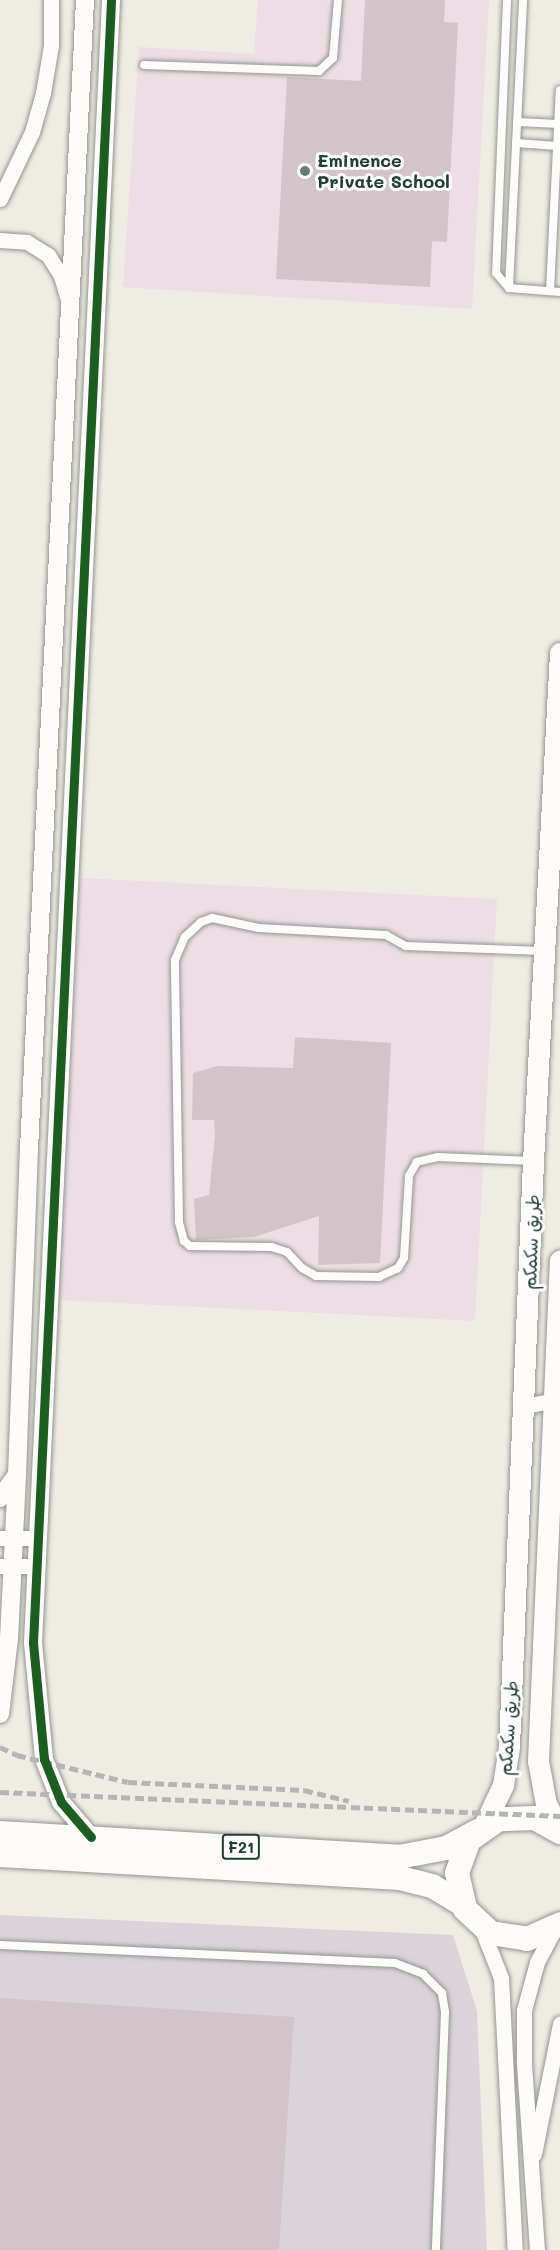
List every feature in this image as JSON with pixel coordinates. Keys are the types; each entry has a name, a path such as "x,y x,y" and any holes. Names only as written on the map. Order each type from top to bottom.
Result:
{"highway":[{"path":"558,1925 539,1936 514,1940 481,1927 462,1904 457,1886 459,1862 480,1829 499,1819 523,1816 546,1822 560,1832"},
{"name":"F21","path":"0,1833 399,1857 446,1848 480,1829"},
{"name":"F21","path":"0,1856 400,1878 432,1886 462,1904"}],"main road":[{"name":"طريق سكمكم","path":"480,1829 498,1800 508,1759 525,1406 533,1161 560,652"},
{"name":"طريق سكمكم","path":"560,1260 558,1400 538,1761 546,1804 560,1832"}],"street":[{"path":"0,199 28,142 43,93 51,45 51,0"},
{"path":"0,1714 7,1538 17,1475 30,1125 85,0"},
{"path":"91,1838 61,1802 44,1759 33,1643 111,0"},
{"path":"0,240 27,242 48,255 61,276 70,312"},
{"path":"525,1406 558,1400"},
{"path":"0,1498 17,1475"},
{"path":"7,1538 38,1538"},
{"path":"6,1566 37,1566"},
{"path":"537,2250 524,2062 524,2010 537,1962 558,1925"},
{"path":"481,1927 501,1978 515,2250"},
{"path":"531,2162 547,2104 560,2024"}],"lane":[{"path":"144,65 319,71 333,58 338,0"},
{"path":"507,0 495,267 497,278 509,288 560,292"},
{"path":"509,288 523,0"},
{"path":"550,291 560,90"},
{"path":"517,122 558,124"},
{"path":"516,143 557,146"},
{"path":"533,1161 438,1157 417,1162 409,1176 404,1258 398,1268 379,1277 316,1276 302,1268 287,1252 272,1247 190,1246 184,1241 178,1222 175,960 185,937 212,918 260,928 386,935 406,946 544,952"},
{"path":"0,1945 395,1963 423,1974 442,1993 446,2012 436,2250"}],"shaded area":[{"name":"Eminence Private School","path":"258,0 489,0 472,309 123,287 139,47 254,54"},
{"path":"80,878 497,899 475,1321 58,1300"},
{"path":"0,1915 453,1935 477,2011 487,2250 0,2250"}],"building":[{"path":"365,0 445,0 444,22 458,23 447,242 432,241 430,287 276,279 287,77 361,81"},
{"path":"295,1037 391,1043 380,1263 318,1265 319,1216 254,1237 196,1240 194,1199 209,1195 215,1135 214,1120 192,1120 193,1073 217,1066 293,1068"},
{"path":"0,1998 294,2017 279,2250 0,2250"}],"railway":[{"path":"0,1747 17,1755 128,1782 304,1790 349,1801"},
{"path":"0,1792 560,1816"}],"cycle path":[{"path":"91,1837 61,1802 44,1759 33,1643 111,0"}],"place":[{"name":"Eminence Private School","path":"305,171"}]}
